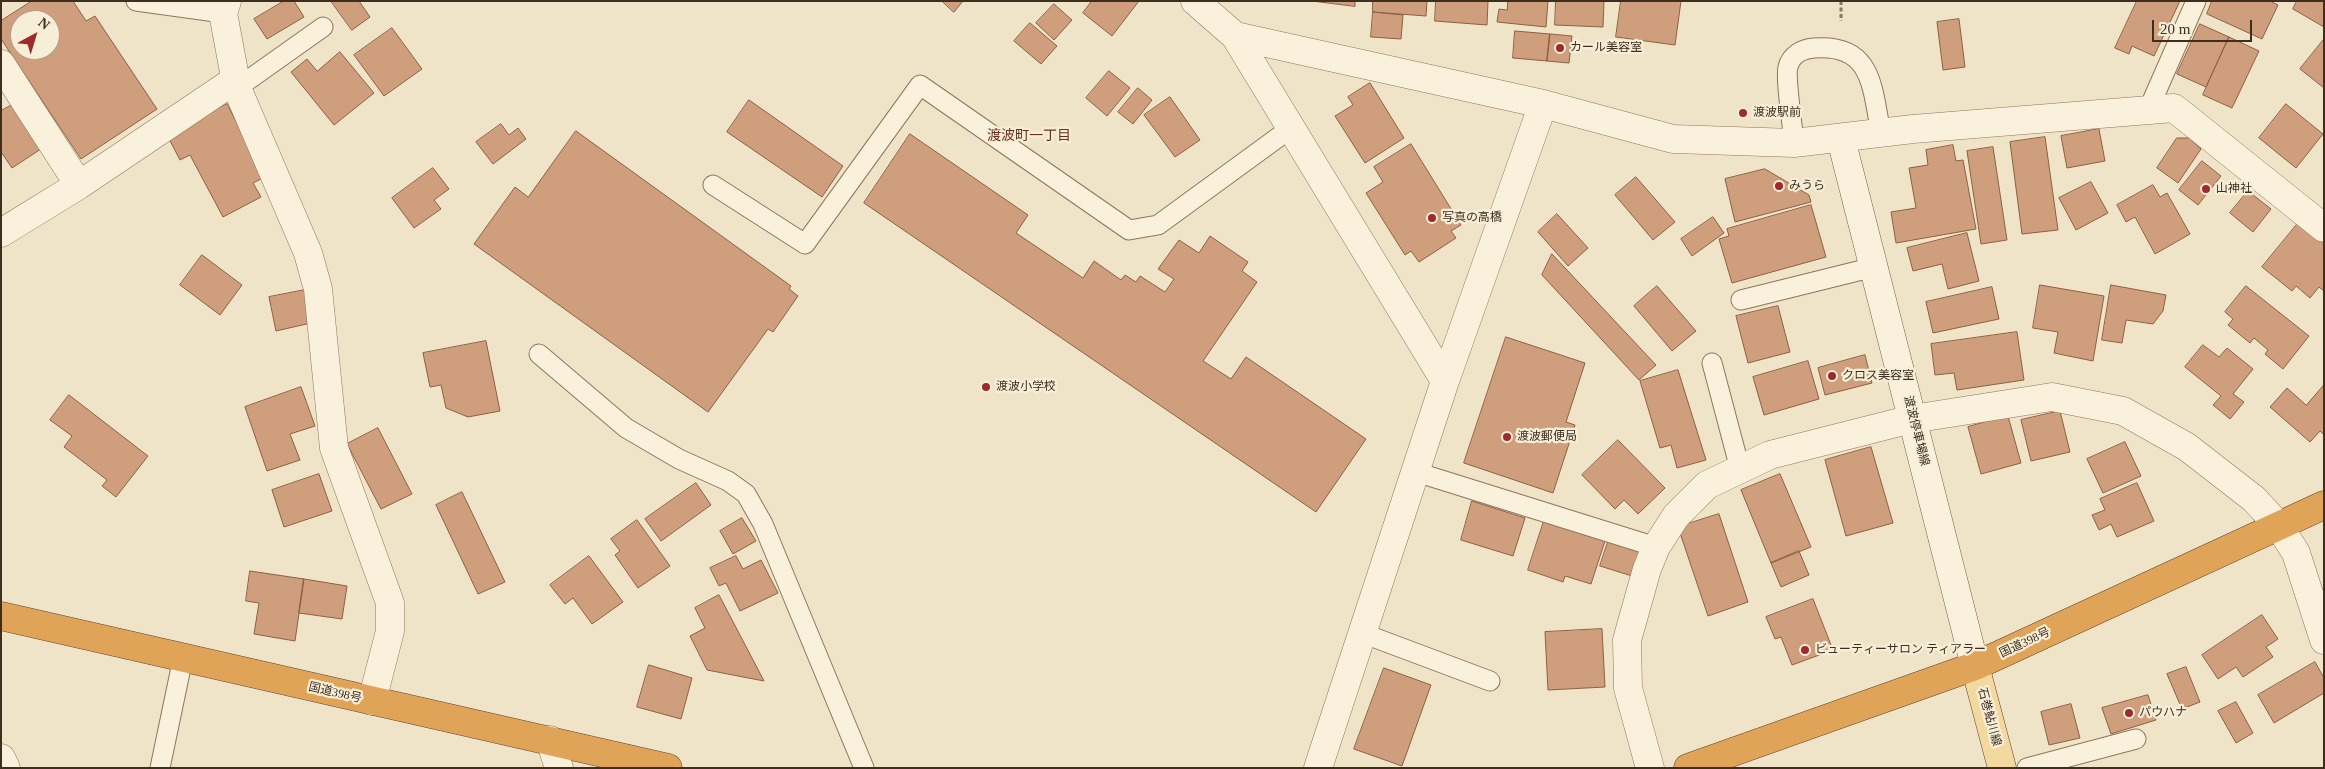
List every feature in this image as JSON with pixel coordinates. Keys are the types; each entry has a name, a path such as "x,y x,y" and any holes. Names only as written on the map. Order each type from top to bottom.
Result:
{"highway":[{"name":"国道398号","path":"1688,768 1975,666 2324,505"},
{"name":"国道398号","path":"1,616 668,768"}],"main road":[{"name":"石巻鮎川線","path":"1975,666 2002,768"}],"street":[{"path":"1195,1 1235,36 1445,381"},
{"path":"225,7 236,84 308,253 318,289 334,448 390,603 390,631 372,701"},
{"path":"1235,36 1543,104 1673,139 1794,143 2149,108 2174,108 2324,228"},
{"path":"1,64 79,185"},
{"path":"1,233 236,84"},
{"path":"1318,768 1445,381 1543,104"},
{"name":"渡波停車場線","path":"1842,138 1975,666"},
{"path":"1650,768 1628,688 1627,640 1647,569 1656,546 1676,516 1707,485 1770,454 1912,419 2052,397 2123,411 2187,447 2254,499 2279,526 2296,553 2324,640"},
{"path":"550,740 559,768"},
{"path":"1,758 6,768"}],"lane":[{"path":"136,1 225,7"},
{"path":"2149,108 2196,1"},
{"path":"236,84 323,27"},
{"path":"1794,143 1788,67 1795,55 1805,48 1832,46 1852,53 1869,74 1881,133"},
{"path":"713,185 805,244 920,85 1129,230 1158,225 1291,128"},
{"path":"1741,300 1874,267"},
{"path":"539,354 626,428 679,459 728,481 746,494 763,524 864,768"},
{"path":"1712,363 1740,469"},
{"path":"1416,472 1656,546"},
{"path":"1362,633 1490,681"},
{"path":"160,768 183,658"},
{"path":"2027,768 2136,739"}],"path":[{"path":"1841,1 1841,21"}],"building":[{"path":"32,1 73,1 86,21 95,16 157,109 81,159 15,60 60,60 60,10 18,10"},
{"path":"284,1 294,1 304,17 267,39 254,19"},
{"path":"331,1 359,1 370,17 352,30"},
{"path":"942,1 963,1 954,12"},
{"path":"1092,1 1139,1 1112,36 1083,13"},
{"path":"1312,1 1355,1 1355,6"},
{"path":"1373,1 1427,1 1426,16 1373,12"},
{"path":"1436,1 1488,1 1487,25 1435,21"},
{"path":"1508,1 1548,1 1546,27 1497,22 1499,9 1507,10"},
{"path":"1556,1 1604,1 1603,27 1555,25"},
{"path":"1621,1 1681,1 1675,45 1616,37"},
{"path":"2137,1 2180,1 2154,56 2132,46 2129,54 2115,48"},
{"path":"2212,1 2270,1 2278,5 2262,39 2207,14"},
{"path":"2297,1 2324,1 2324,27 2293,9"},
{"path":"1054,4 1072,20 1054,40 1036,23"},
{"path":"1373,12 1403,15 1401,39 1371,37"},
{"path":"10,15 10,52 1,39 1,21"},
{"path":"1959,19 1965,67 1943,70 1937,22"},
{"path":"1030,23 1057,46 1041,64 1014,41"},
{"path":"2200,24 2229,37 2206,87 2177,74"},
{"path":"392,28 422,69 384,96 354,55"},
{"path":"1515,31 1550,34 1547,61 1513,58"},
{"path":"1550,34 1572,36 1569,63 1547,61"},
{"path":"2229,37 2259,51 2232,108 2203,95"},
{"path":"2324,39 2324,88 2300,69"},
{"path":"340,52 374,93 334,125 291,72 307,59 317,71"},
{"path":"1109,71 1130,88 1107,116 1086,98"},
{"path":"1370,83 1404,138 1365,163 1335,116 1353,105 1348,97"},
{"path":"1138,88 1152,100 1133,124 1118,112"},
{"path":"1170,97 1200,140 1175,157 1144,115"},
{"path":"749,100 843,166 822,197 727,132"},
{"path":"227,104 265,177 253,183 261,197 223,217 190,155 180,160 167,135"},
{"path":"2286,104 2323,134 2296,168 2259,138"},
{"path":"12,105 41,149 12,168 1,152 1,111"},
{"path":"501,124 509,135 518,128 526,139 493,164 476,142"},
{"path":"2099,129 2105,161 2067,168 2061,136"},
{"path":"576,131 791,286 789,289 798,296 773,332 768,329 708,412 474,244 515,187 528,197"},
{"path":"910,134 1028,215 1016,233 1083,278 1094,261 1121,280 1125,275 1136,282 1140,276 1165,292 1174,279 1158,269 1179,240 1199,253 1210,236 1248,262 1242,271 1257,282 1203,361 1231,379 1246,357 1366,439 1316,512 864,203"},
{"path":"2045,137 2058,230 2022,234 2010,142"},
{"path":"2177,138 2189,138 2201,149 2178,183 2157,168"},
{"path":"1411,144 1461,225 1451,231 1456,238 1419,262 1411,251 1405,255 1366,193 1383,182 1374,167"},
{"path":"1953,145 1956,161 1963,160 1976,229 1896,243 1891,212 1916,208 1909,168 1928,165 1926,150"},
{"path":"1993,147 2007,240 1981,244 1967,151"},
{"path":"2202,161 2221,176 2198,205 2179,190"},
{"path":"433,168 449,189 434,200 441,209 414,228 392,198"},
{"path":"1765,169 1809,195 1811,202 1735,222 1725,179"},
{"path":"1636,177 1675,222 1653,240 1615,195"},
{"path":"2091,182 2108,213 2076,230 2059,198"},
{"path":"2153,185 2160,197 2167,193 2190,234 2155,254 2135,217 2126,222 2117,205"},
{"path":"2248,191 2271,209 2253,232 2230,213"},
{"path":"1811,205 1826,257 1732,283 1719,239 1729,236 1727,229"},
{"path":"1557,214 1588,248 1568,266 1538,232"},
{"path":"1713,217 1724,233 1692,256 1681,239"},
{"path":"2299,222 2324,243 2324,291 2319,287 2310,298 2296,286 2292,291 2262,267"},
{"path":"1967,233 1979,281 1948,289 1942,264 1913,271 1907,248"},
{"path":"1552,254 1656,365 1639,380 1542,275"},
{"path":"202,255 242,285 220,315 180,285"},
{"path":"2040,285 2104,296 2093,361 2054,353 2058,332 2033,328"},
{"path":"2111,285 2166,295 2163,311 2153,324 2126,320 2122,343 2102,340"},
{"path":"1657,286 1696,331 1672,351 1634,306"},
{"path":"2246,286 2309,336 2283,369 2265,354 2268,350 2254,338 2250,343 2228,325 2233,319 2225,312"},
{"path":"1992,287 1999,319 1933,333 1926,302"},
{"path":"305,290 311,323 276,331 269,297"},
{"path":"1778,306 1790,352 1748,363 1736,316"},
{"path":"2017,332 2024,380 1957,390 1954,373 1935,375 1931,344"},
{"path":"1506,337 1585,363 1566,422 1575,425 1553,493 1464,463"},
{"path":"486,341 500,411 468,417 446,408 441,385 430,387 423,353"},
{"path":"2203,345 2219,357 2227,348 2253,369 2233,394 2244,402 2230,419 2213,405 2221,396 2185,367"},
{"path":"1865,355 1872,383 1825,395 1818,368"},
{"path":"1808,361 1819,399 1764,415 1753,377"},
{"path":"1678,370 1706,460 1677,468 1671,445 1660,448 1640,381"},
{"path":"2324,385 2324,435 2320,431 2310,442 2270,407 2287,388 2306,405"},
{"path":"301,387 315,426 290,434 300,460 267,471 245,407"},
{"path":"69,395 148,456 116,497 102,486 107,480 64,447 72,436 50,420"},
{"path":"2060,411 2070,452 2031,461 2021,420"},
{"path":"2008,416 2021,463 1981,474 1968,427"},
{"path":"378,428 412,494 381,509 347,444"},
{"path":"1618,440 1665,488 1638,514 1624,500 1615,509 1582,475"},
{"path":"2125,442 2141,476 2103,493 2087,459"},
{"path":"1871,447 1893,523 1846,536 1825,460"},
{"path":"319,474 332,511 284,527 272,490"},
{"path":"1780,474 1811,547 1771,563 1741,490"},
{"path":"696,483 711,505 661,541 645,519"},
{"path":"2137,483 2154,521 2117,537 2111,524 2099,530 2092,515 2105,510 2100,499"},
{"path":"462,492 505,582 478,594 436,505"},
{"path":"1472,501 1525,518 1513,556 1461,540"},
{"path":"1719,514 1748,602 1708,616 1678,527"},
{"path":"742,518 756,541 733,554 720,531"},
{"path":"637,520 670,566 638,588 615,555 620,551 611,539"},
{"path":"1544,521 1605,541 1591,584 1565,576 1563,582 1528,570"},
{"path":"1609,539 1640,549 1632,576 1600,566"},
{"path":"1799,551 1809,575 1781,587 1771,563"},
{"path":"589,556 623,602 592,624 573,598 565,604 550,585"},
{"path":"736,556 743,569 761,560 778,593 740,611 726,583 719,586 710,568"},
{"path":"250,571 304,579 295,641 254,634 259,603 246,601"},
{"path":"304,579 347,586 342,619 299,613"},
{"path":"719,595 764,681 707,670 690,636 705,628 695,608"},
{"path":"1813,599 1833,650 1792,665 1781,637 1775,639 1766,617"},
{"path":"2262,615 2278,639 2266,647 2273,657 2243,677 2236,667 2218,679 2202,655"},
{"path":"1602,629 1605,687 1548,690 1545,632"},
{"path":"2315,662 2324,678 2324,693 2274,723 2258,695"},
{"path":"649,665 692,678 681,719 637,707"},
{"path":"2186,667 2200,702 2182,709 2167,674"},
{"path":"1384,668 1431,685 1402,766 1354,749"},
{"path":"2148,695 2156,720 2111,734 2102,708"},
{"path":"2236,702 2253,733 2236,743 2218,711"},
{"path":"2071,704 2080,738 2049,745 2041,712"}],"place":[{"name":"カール美容室","path":"1560,48"},
{"name":"渡波駅前","path":"1743,113"},
{"name":"みうら","path":"1779,186"},
{"name":"山神社","path":"2206,189"},
{"name":"写真の高橋","path":"1432,218"},
{"name":"クロス美容室","path":"1832,376"},
{"name":"渡波小学校","path":"986,387"},
{"name":"渡波郵便局","path":"1507,437"},
{"name":"ビューティーサロン ティアラー","path":"1805,650"},
{"name":"パウハナ","path":"2129,713"}],"district":[{"name":"渡波町一丁目","path":"1029,136"}]}
